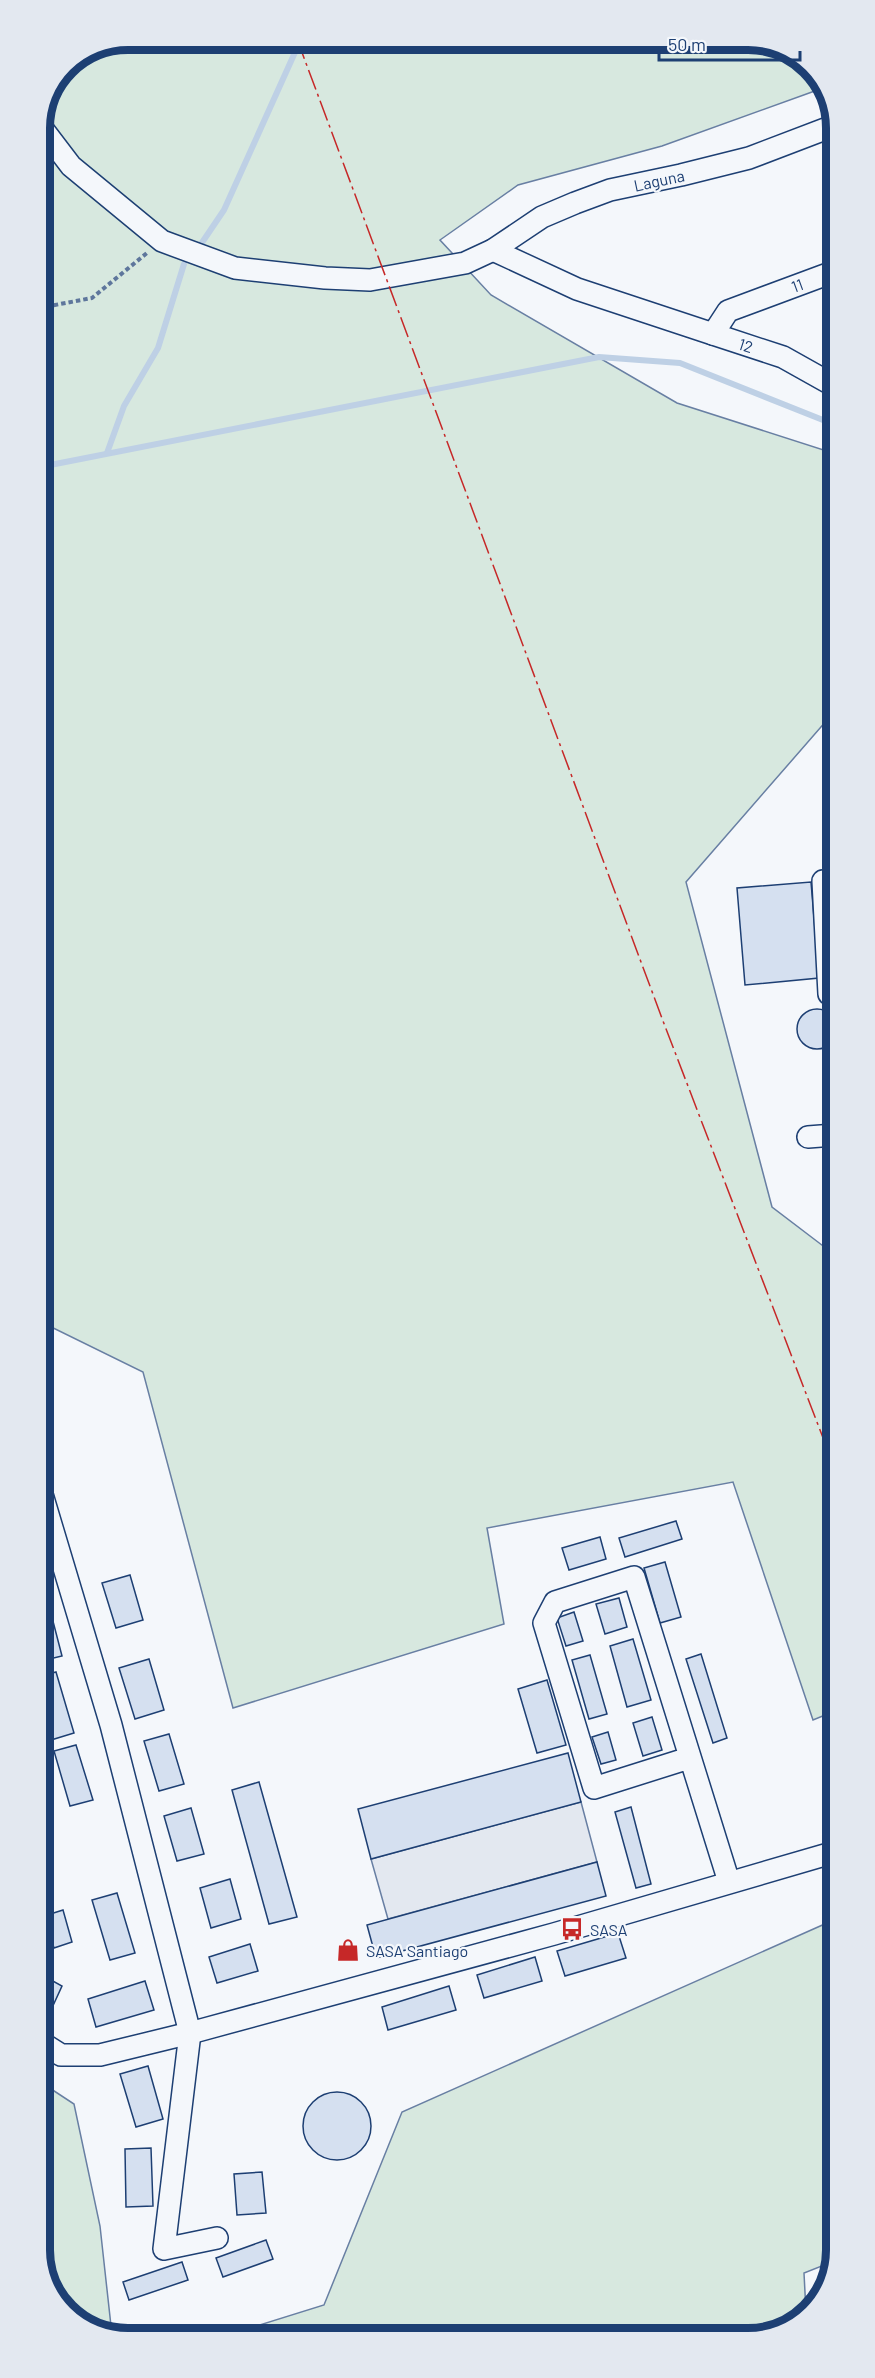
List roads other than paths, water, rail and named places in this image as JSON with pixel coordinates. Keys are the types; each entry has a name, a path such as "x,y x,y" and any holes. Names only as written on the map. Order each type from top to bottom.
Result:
{"street":[{"name":"Laguna","path":"50,138 70,166 162,241 235,268 326,278 370,280 465,263 493,250 542,217 601,194 749,158 826,129"},
{"path":"493,250 577,289 713,334"},
{"name":"11","path":"761,298 826,275"},
{"name":"12","path":"761,298 728,311 713,334 783,357 826,381"},
{"path":"826,881 824,881 826,926"},
{"path":"808,1137 826,1136"},
{"path":"50,1521 111,1725 190,2033 164,2249 217,2238"},
{"path":"689,1758 594,1788 544,1623 555,1602 634,1577 729,1882"},
{"path":"50,2048 61,2055 100,2055 190,2033 554,1934 826,1855"}],"waterway":[{"path":"197,250 224,210 296,50"},
{"path":"107,453 124,406 158,348 184,264"},
{"path":"50,465 599,357 680,363 826,421"}],"place":[{"name":"SASA","path":"572,1929"},
{"name":"SASA Santiago","path":"348,1950"}]}
